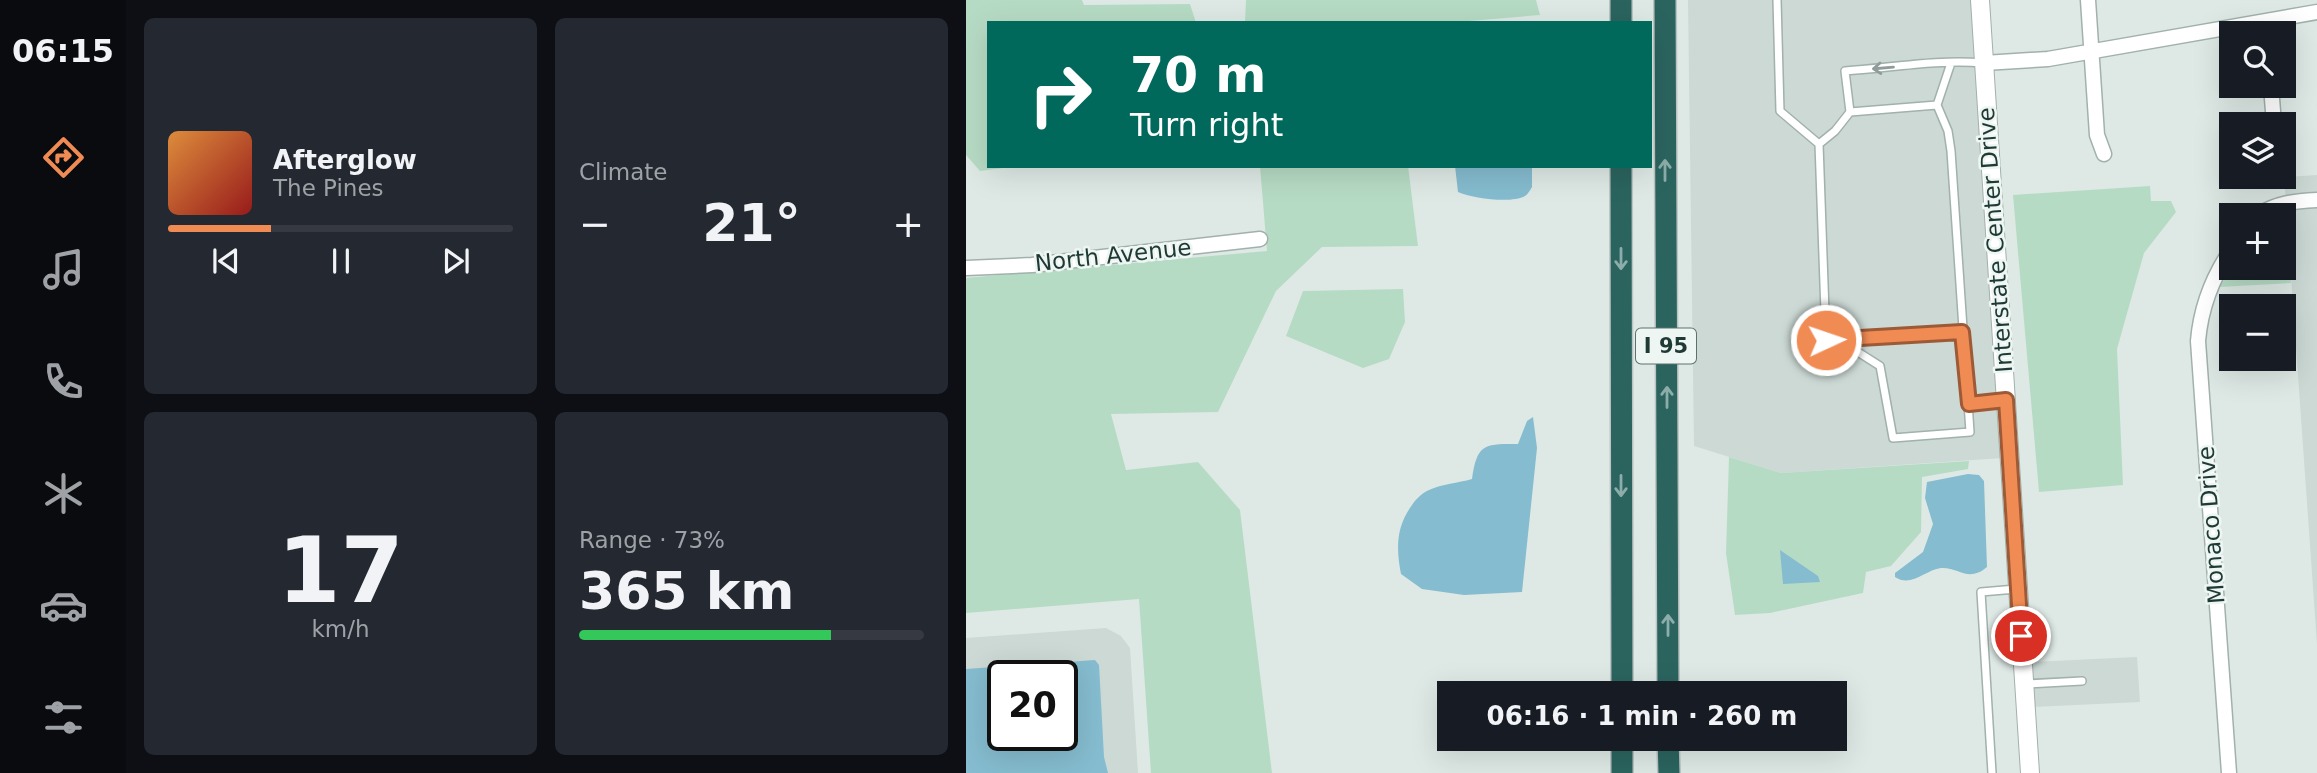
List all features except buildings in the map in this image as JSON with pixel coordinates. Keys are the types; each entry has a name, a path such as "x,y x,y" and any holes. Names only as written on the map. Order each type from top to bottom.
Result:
{"highway":[{"path":"1621,0 1621,21"},
{"name":"I 95","path":"1665,0 1668,681"},
{"name":"I 95","path":"1621,168 1622,681"},
{"path":"1622,751 1622,773"},
{"path":"1668,751 1669,773"}],"street":[{"name":"Interstate Center Drive","path":"1980,0 2030,773"},
{"path":"2088,0 2097,135 2104,154"},
{"path":"2286,21 2317,12"},
{"path":"1984,63 2048,59 2219,34"},
{"path":"2285,203 2317,200"},
{"name":"North Avenue","path":"966,268 1032,264 1260,239"},
{"name":"Monaco Drive","path":"2219,270 2200,317 2199,341 2229,773"}],"lane":[{"path":"1777,0 1780,111 1819,144 1826,340 1962,332"},
{"path":"1839,340 1880,366 1893,438 1970,432 1951,151 1948,131 1937,105 1951,63"},
{"path":"1819,144 1835,131 1850,112 1844,71 1984,63"},
{"path":"1850,112 1937,105"},
{"path":"1969,404 2006,400"},
{"path":"1992,773 1981,592 2018,589"},
{"path":"2024,684 2082,681"}],"shaded area":[{"path":"1688,0 1973,0 2003,458 1781,473 1694,446"},
{"path":"2317,175 2317,644 2296,347 2296,294 2292,294 2291,280 2296,280 2296,203 2286,203 2285,189 2296,189 2296,176"},
{"path":"1106,628 1121,636 1130,648 1138,773 966,773 966,638"},
{"path":"2137,657 2140,702 2033,707 2030,662"}],"green space":[{"path":"966,0 1082,0 1084,5 1190,4 1195,21 987,21 987,168 1003,168 980,171 966,155"},
{"path":"1246,0 1536,0 1540,15 1469,21 1245,21"},
{"path":"1260,168 1408,168 1418,246 1322,247 1276,291 1218,412 1111,414 1126,470 1198,462 1240,510 1272,773 1151,773 1139,599 966,613 966,278 1267,251"},
{"path":"2150,186 2151,201 2171,201 2176,212 2144,253 2117,349 2123,485 2039,492 2013,195"},
{"path":"2224,280 2291,280 2291,283 2219,287"},
{"path":"1403,289 1405,322 1389,359 1363,368 1286,336 1303,291"},
{"path":"1729,457 1781,473 1969,461 1968,469 1922,477 1921,532 1891,566 1866,572 1863,593 1770,613 1735,615 1726,553"}],"water":[{"path":"1455,168 1532,168 1532,187 1525,196 1519,198 1492,199 1458,192"},
{"path":"1533,417 1537,448 1522,592 1464,595 1422,589 1401,574 1398,555 1400,530 1415,501 1434,488 1472,479 1480,452 1498,444 1518,444 1527,421"},
{"path":"1968,474 1979,475 1984,481 1987,567 1974,574 1941,568 1907,581 1895,577 1895,573 1923,552 1933,524 1925,498 1927,482"},
{"path":"1780,550 1818,576 1820,582 1783,584"},
{"path":"1095,660 1099,665 1104,757 1108,773 966,773 966,669 987,668 987,751 1078,751 1078,661"}],"route":[{"path":"1826,340 1962,332 1969,404 2006,400 2021,636"}]}
